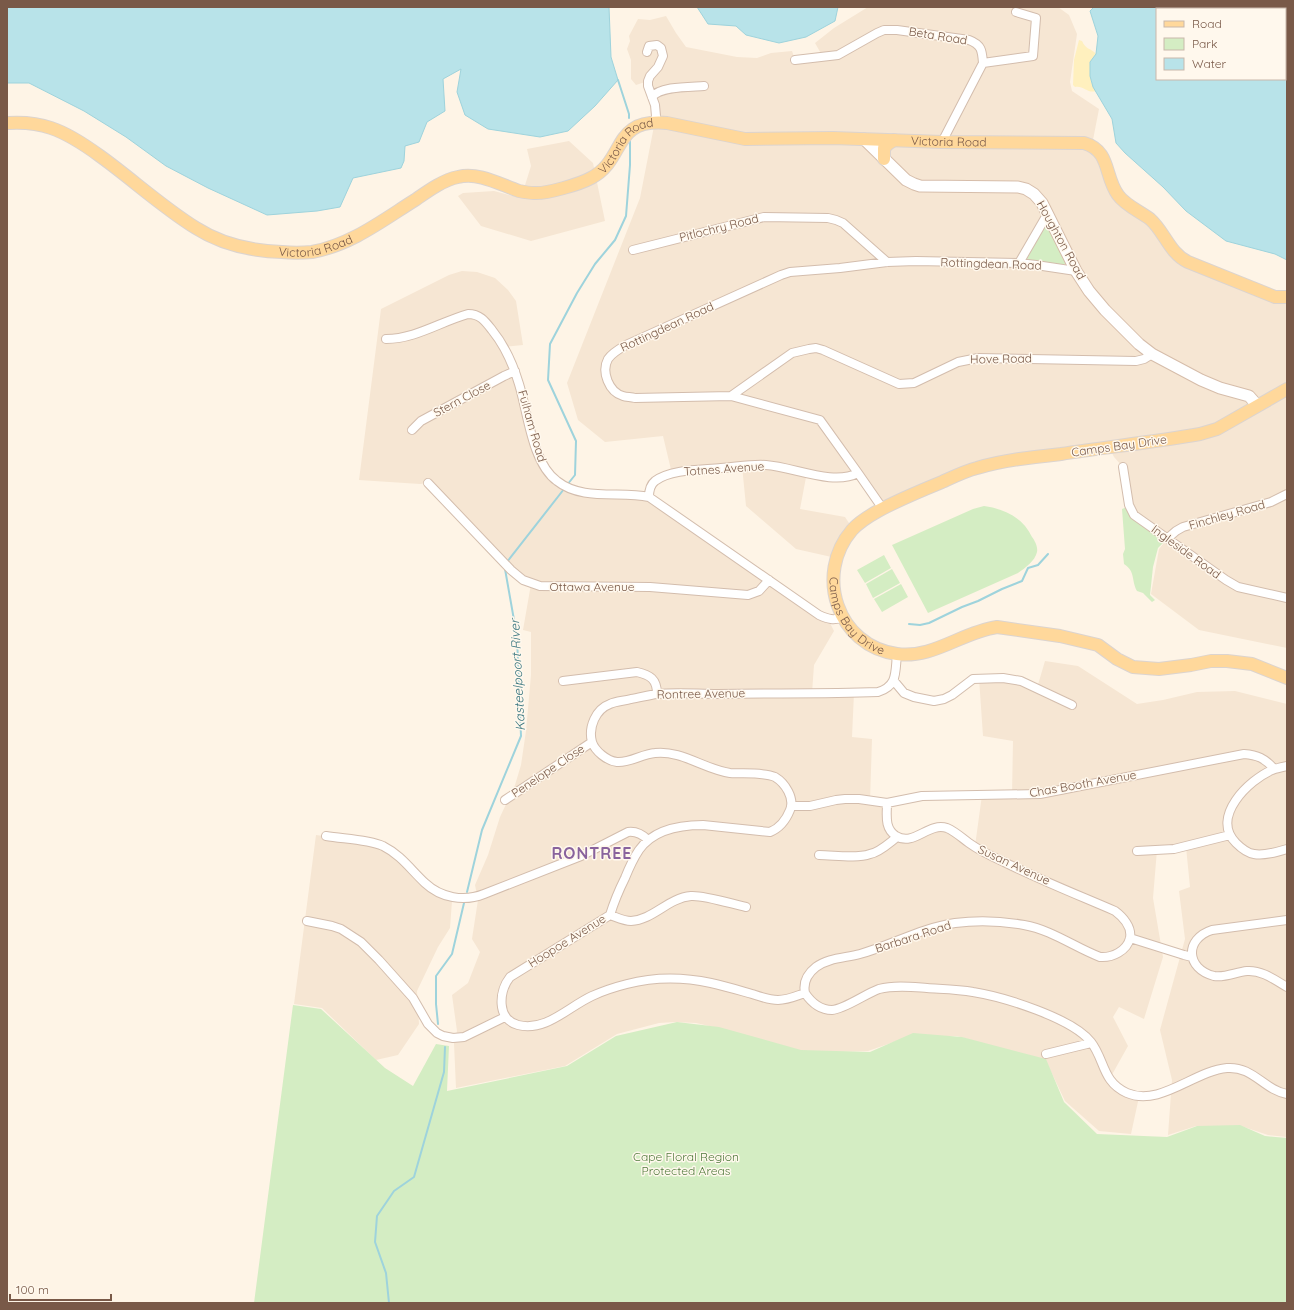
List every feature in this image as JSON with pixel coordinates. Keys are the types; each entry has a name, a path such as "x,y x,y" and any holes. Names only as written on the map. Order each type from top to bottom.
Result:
{"main road":[{"name":"Victoria Road","path":"7,123 36,124 52,128 68,136 103,158 154,198 196,228 212,237 228,243 256,249 281,252 311,252 346,241 450,179 459,176 484,178 520,191 535,193 585,181 604,169 625,136 632,129 644,124 655,122 667,123 745,140 833,138 942,142 1084,142 1092,145 1101,153 1117,194 1125,202 1156,225 1180,258 1275,296 1287,298"},
{"path":"884,159 884,148 894,140"},
{"name":"Camps Bay Drive","path":"1287,388 1218,429 1200,434 1005,462 976,468 925,489 883,509 862,521 853,529 845,540 836,558 833,587 838,609 851,629 868,644 878,649 898,654 912,655 929,652 975,632 986,628 997,627 1060,636 1098,645 1133,667 1159,669 1211,661 1227,661 1252,664 1287,678"}],"street":[{"path":"942,142 983,63 1033,56 1036,18 1016,12"},
{"name":"Beta Road","path":"795,60 838,55 877,33 891,30 969,40 979,46 983,63"},
{"path":"647,52 649,46 657,45 661,48 663,56 658,67 650,76 648,81 655,110 655,122"},
{"path":"652,97 662,91 704,86"},
{"name":"Houghton Road","path":"864,139 906,180 920,186 1018,188 1026,189 1034,194 1048,213 1076,271 1089,291 1120,327 1152,354 1208,383 1249,396 1257,405"},
{"path":"1020,263 1048,213"},
{"name":"Pitlochry Road","path":"633,250 764,217 828,218 843,223 887,262"},
{"name":"Rottingdean Road","path":"883,509 820,420 731,396 643,398 623,396 614,391 609,384 605,374 606,365 612,355 626,345 790,272 848,268 887,262 1020,263 1076,271"},
{"name":"Fulham Road","path":"386,339 397,339 407,336 462,316 472,314 482,318 494,332 509,355 537,455 544,468 552,478 564,486 582,492 638,495 648,497 824,617 832,620 843,617"},
{"name":"Hove Road","path":"731,396 792,353 816,348 899,384 914,383 958,362 978,358 1136,361 1144,359 1152,354"},
{"name":"Stern Close","path":"412,430 421,421 504,376 515,372"},
{"name":"Totnes Avenue","path":"648,497 651,486 655,481 662,477 679,472 752,465 775,466 834,478 845,478 858,473"},
{"name":"Ingleside Road","path":"1123,467 1129,505 1134,515 1238,587 1287,598"},
{"name":"Ottawa Avenue","path":"428,483 511,570 523,580 540,586 650,587 748,595 759,591 769,580"},
{"name":"Finchley Road","path":"1168,538 1183,527 1271,502 1287,494"},
{"path":"898,654 894,681 904,693 914,698 934,701 944,699 952,695 973,679 1003,678 1021,681 1072,705"},
{"path":"563,681 637,672 651,677 657,688 657,694"},
{"name":"Rontree Avenue","path":"592,742 593,721 596,715 604,708 610,704 657,694 878,692 886,689 894,681"},
{"path":"326,836 367,841 382,846 395,853 414,870 423,882 434,889 448,896 466,899 476,897 581,856 631,831 640,834 648,840 671,829 694,825 770,832 779,827 787,817 792,806 790,796 785,786 780,781 769,775 723,772 665,753 654,753 623,762 616,762 604,756 592,742"},
{"name":"Penelope Close","path":"505,800 592,742"},
{"name":"Chas Booth Avenue","path":"792,806 810,806 845,799 859,799 887,803 922,796 1040,794 1244,754 1260,757 1269,763 1274,769"},
{"path":"1287,766 1274,769 1253,781 1245,788 1232,806 1228,820 1230,835 1244,850 1252,854 1262,855 1287,849"},
{"path":"819,855 870,855 897,837 888,829 886,823 887,803"},
{"name":"Susan Avenue","path":"897,837 905,839 913,838 933,828 941,826 956,832 970,844 1004,862 1116,911 1128,926 1130,938"},
{"path":"1137,851 1174,849 1230,835"},
{"name":"Hoopoe Avenue","path":"505,1017 502,1012 502,998 505,983 510,977 610,915 614,902 631,864 639,850 648,840"},
{"path":"610,915 625,921 636,920 648,916 675,900 692,896 746,907"},
{"path":"1287,920 1223,928 1205,932 1194,942 1192,949 1192,957 1200,969 1214,976 1224,976 1246,971 1254,972 1263,974 1287,986"},
{"path":"307,921 341,929 361,942 412,998 428,1024 437,1033 453,1038 464,1037 505,1017 510,1022 524,1026 540,1025 552,1020 592,996 639,981 665,978 694,980 710,983 770,1000 786,999 805,993 817,1006 831,1010 839,1008 868,994 890,987 972,991 1009,1001 1051,1016 1078,1030 1091,1043 1100,1058 1106,1076 1111,1082 1125,1092 1133,1095 1148,1096 1216,1071 1233,1068 1250,1072 1280,1092 1287,1094"},
{"name":"Barbara Road","path":"805,993 804,987 806,978 811,971 824,962 860,954 923,931 954,923 984,921 1025,925 1050,933 1100,957 1106,957 1118,953 1126,945 1130,938"},
{"path":"1130,938 1192,957"},
{"path":"1046,1054 1091,1043"}],"shaded area":[{"path":"868,7 1058,7 1069,15 1077,34 1070,82 1072,91 1099,109 1092,145 1114,189 1176,253 1287,297 1287,648 1199,630 1151,594 1159,549 1168,538 1134,515 1123,467 1114,457 1109,447 1005,462 883,509 854,475 807,472 800,509 845,517 853,529 836,558 796,549 746,506 742,466 672,474 663,436 605,442 578,420 567,383 640,198 656,116 648,81 636,85 631,79 631,60 627,49 630,41 629,36 638,19 650,20 666,16 686,47 737,57 757,58 771,53 792,51 795,60 823,57 815,43 834,28"},
{"path":"569,141 593,163 605,221 531,241 481,226 458,196 463,193 494,191 521,198 531,166 527,149"},
{"path":"462,271 477,272 495,278 508,290 516,301 523,345 504,347 540,461 570,488 649,497 828,619 834,631 814,665 812,693 854,693 852,737 872,739 870,801 887,803 886,823 905,839 941,826 975,846 982,795 1012,795 1013,741 983,736 979,678 1037,688 1045,661 1078,666 1137,704 1197,692 1235,691 1287,704 1287,1137 1268,1135 1241,1126 1196,1126 1168,1135 1172,1080 1160,1030 1185,939 1179,891 1190,887 1186,847 1157,850 1153,898 1163,957 1144,1019 1119,1007 1113,1017 1128,1046 1109,1080 1139,1097 1131,1134 1099,1131 1065,1101 1046,1061 957,1036 911,1036 868,1051 809,1053 696,1023 659,1023 617,1034 565,1066 456,1088 454,1043 457,1031 452,995 468,983 480,952 472,939 478,900 475,885 488,855 500,817 515,785 521,765 526,731 531,675 531,632 523,630 531,584 523,580 428,483 420,484 359,480 381,309 449,275"},
{"path":"316,835 375,843 452,901 450,928 438,947 417,991 419,1024 398,1055 376,1060 322,1008 294,1004"}],"green space":[{"path":"1045,225 1049,225 1066,262 1064,265 1027,259"},
{"path":"984,506 1006,512 1024,525 1036,544 1036,555 1029,564 1018,573 928,613 892,545 973,509"},
{"path":"1127,507 1166,540 1158,548 1153,567 1150,595 1155,600 1152,602 1143,593 1137,591 1132,573 1124,564 1123,554 1125,549 1122,509"},
{"path":"884,555 891,568 865,583 857,570"},
{"path":"892,569 900,583 873,598 866,584"},
{"path":"901,584 908,597 882,612 874,599"},
{"name":"Cape Floral Region Protected Areas","path":"293,1005 321,1009 385,1068 413,1086 436,1044 449,1046 447,1091 567,1066 616,1036 677,1022 719,1027 801,1050 870,1052 913,1033 962,1037 1046,1059 1064,1102 1097,1134 1167,1137 1197,1126 1240,1125 1265,1136 1287,1138 1287,1303 254,1303"}],"sand":[{"path":"1079,40 1096,54 1090,68 1092,83 1096,91 1093,92 1081,87 1075,87 1073,85 1074,60"}],"water":[{"path":"7,7 609,7 611,57 618,80 595,106 568,131 540,137 488,129 465,115 457,92 461,69 443,79 445,111 427,122 419,142 405,146 404,161 401,168 353,178 340,207 317,211 267,215 208,188 166,166 126,137 84,111 29,83 7,83"},
{"path":"697,7 838,7 835,21 806,37 779,43 746,35 736,26 708,24"},
{"path":"1094,7 1287,7 1287,260 1275,254 1226,241 1186,211 1116,143 1112,119 1093,87 1090,76 1090,62 1096,54 1098,36 1090,11"}],"waterway":[{"name":"Kasteelpoort River","path":"618,80 629,118"},
{"name":"Kasteelpoort River","path":"567,485 575,475 576,441 548,380 550,344 577,293 595,264 615,240 626,216 630,165 630,139"},
{"name":"Kasteelpoort River","path":"507,562 564,489"},
{"path":"909,624 920,625 929,623 1022,581 1028,568 1038,565 1048,554"},
{"name":"Kasteelpoort River","path":"467,892 482,830 521,736 517,637 505,569"},
{"name":"Kasteelpoort River","path":"438,1024 436,976 452,954 464,903"},
{"name":"Kasteelpoort River","path":"389,1303 386,1273 375,1242 377,1216 394,1191 414,1177 444,1072 445,1047"}],"district":[{"name":"RONTREE","path":"592,853"}]}
